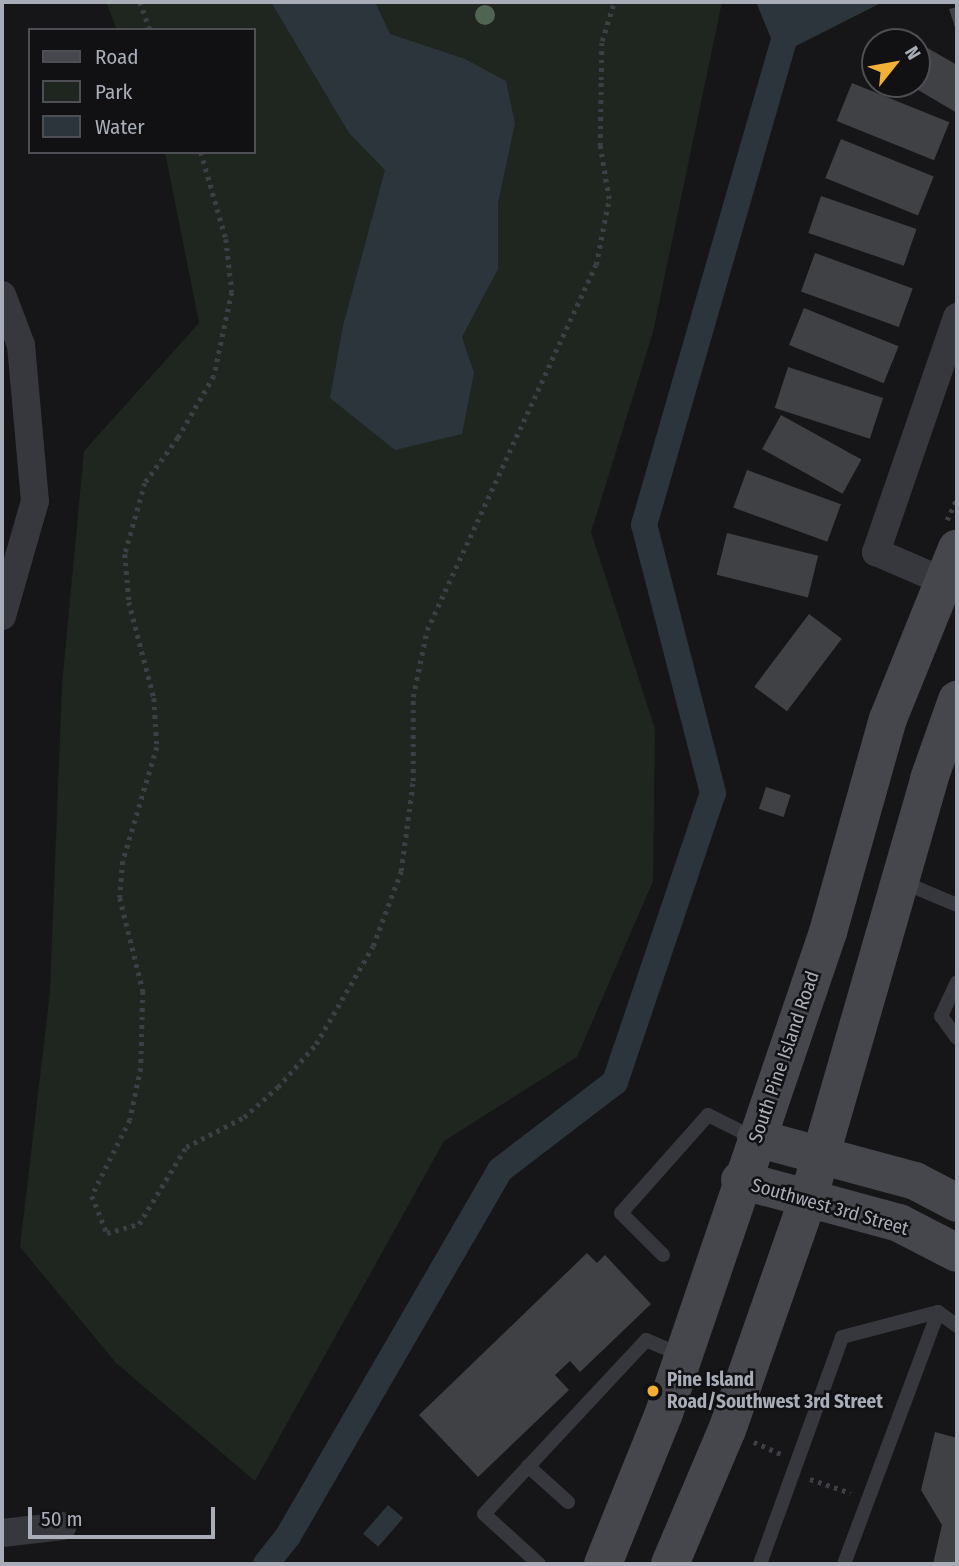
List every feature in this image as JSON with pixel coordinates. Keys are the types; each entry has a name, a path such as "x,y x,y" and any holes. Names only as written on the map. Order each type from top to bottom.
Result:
{"main road":[{"name":"South Pine Island Road","path":"603,1564 683,1355 740,1180 828,932 888,719 952,571"},
{"path":"670,1564 727,1430 809,1196 899,881 957,699"},
{"path":"756,1138 820,1153 915,1181 957,1203"},
{"name":"Southwest 3rd Street","path":"740,1180 809,1196 899,1223 957,1253"}],"street":[{"path":"2,295 21,345 35,501 2,616"},
{"path":"952,571 876,552 957,317"},
{"path":"2,1533 63,1526"}],"lane":[{"path":"899,881 957,905"},
{"path":"957,982 941,1016 957,1038"},
{"path":"663,1255 621,1213 708,1115 756,1138"},
{"path":"938,1312 957,1326"},
{"path":"760,1564 842,1338 938,1312"},
{"path":"844,1564 938,1312"},
{"path":"539,1564 484,1514 646,1340 683,1355"},
{"path":"528,1466 568,1502"}],"path":[{"path":"140,2 149,28"},
{"path":"202,154 226,239 232,292 214,376 178,438 145,483 125,554 128,602 153,698 158,747 123,861 120,898 143,991 141,1068 130,1120 92,1196 107,1233 139,1223 187,1147 244,1117 278,1087 316,1044 373,946 401,871 412,781 413,697 427,630 596,265 609,199 600,146 601,80 603,41 614,2"},
{"path":"727,1430 799,1462 807,1478 868,1500"}],"green space":[{"path":"106,2 722,2 653,332 591,532 655,729 653,881 577,1057 444,1141 255,1481 116,1363 20,1247 50,992 62,685 84,451 199,323 165,154 256,154 256,28 116,28"}],"water":[{"path":"271,2 375,2 390,34 465,59 506,81 515,123 498,203 498,269 462,337 474,373 462,434 395,450 330,398 343,326 385,170 349,133"},
{"path":"756,2 883,2 778,55"},
{"path":"388,1505 403,1518 378,1547 363,1534"}],"building":[{"path":"957,7 957,33 949,9"},
{"path":"931,50 957,65 957,113 931,98"},
{"path":"852,83 861,87 861,98 889,98 949,122 934,160 837,121"},
{"path":"841,139 934,176 918,215 825,178"},
{"path":"821,196 916,229 904,266 808,233"},
{"path":"815,253 913,289 899,327 801,292"},
{"path":"804,308 899,346 884,383 789,345"},
{"path":"788,367 883,398 870,439 775,408"},
{"path":"781,415 861,460 843,494 762,449"},
{"path":"747,470 841,504 827,542 733,508"},
{"path":"727,533 818,556 808,597 717,575"},
{"path":"809,614 842,639 787,711 754,687"},
{"path":"766,787 791,795 784,817 759,809"},
{"path":"587,1253 597,1263 605,1255 651,1304 580,1372 570,1361 555,1375 569,1390 478,1477 419,1415"},
{"path":"935,1432 957,1438 957,1564 933,1564 942,1525 921,1490"}],"waterway":[{"path":"266,1564 288,1536 500,1170 615,1082 713,793 644,525 795,2"}],"place":[{"name":"Pine Island Road/Southwest 3rd Street","path":"653,1391"}]}
